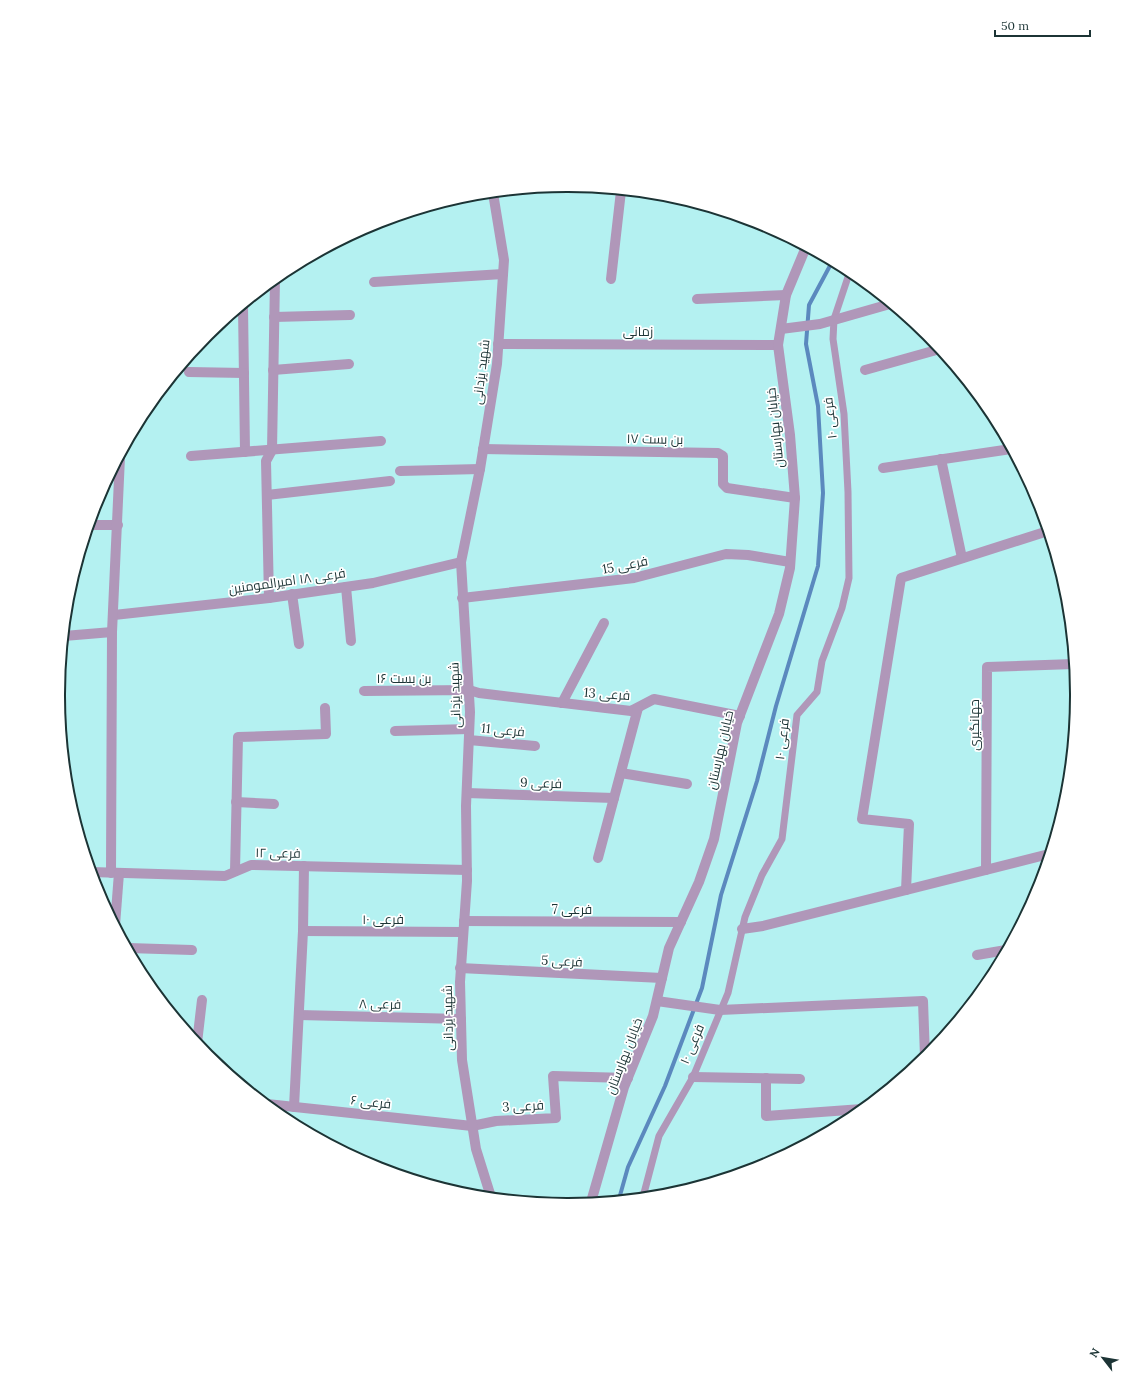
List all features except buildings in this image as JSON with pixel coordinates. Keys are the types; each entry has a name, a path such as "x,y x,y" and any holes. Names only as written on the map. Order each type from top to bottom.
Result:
{"street":[{"path":"611,279 620,196"},
{"name":"شهید یزدانی","path":"489,1191 476,1149 462,1060 460,968 467,870 469,690 462,598 461,562 480,469 497,364 504,260 494,198"},
{"name":"خیابان بهارستان","path":"593,1196 628,1078 653,1016 669,948 699,882 714,839 728,766 740,716 779,614 790,562 795,498 790,435 778,345 786,295 804,252"},
{"path":"374,282 503,274"},
{"path":"269,598 266,461 272,450 275,287"},
{"path":"697,299 786,295"},
{"path":"781,328 820,324 885,305"},
{"path":"242,312 245,452"},
{"path":"274,317 350,315"},
{"name":"زمانی","path":"498,344 778,345"},
{"path":"865,370 933,351"},
{"path":"274,370 349,364"},
{"path":"189,372 244,374"},
{"path":"191,456 381,442"},
{"name":"بن بست ۱۷","path":"483,449 718,453 723,456 723,484 727,488 795,498"},
{"path":"883,468 1006,450"},
{"path":"941,459 962,558"},
{"path":"115,913 112,632 114,615 120,468"},
{"path":"400,471 480,469"},
{"path":"267,495 390,481"},
{"path":"95,526 118,525"},
{"path":"906,890 909,824 862,819 901,578 1043,533"},
{"name":"فرعی 15","path":"462,598 634,578 726,554 748,555 790,562"},
{"name":"فرعی ۱۸ امیرالمومنین","path":"114,615 269,598 373,583 461,562"},
{"path":"346,587 351,641"},
{"path":"292,594 299,644"},
{"path":"562,703 604,622"},
{"path":"68,636 112,632"},
{"name":"جهانگیری","path":"986,870 987,667 1069,664"},
{"name":"فرعی 13","path":"469,690 478,693 631,711 654,699 740,716"},
{"name":"بن بست ۱۶","path":"364,691 469,690"},
{"path":"235,872 238,736 326,734 325,708"},
{"path":"598,858 638,708"},
{"path":"394,731 469,729"},
{"name":"فرعی 11","path":"469,740 535,746"},
{"path":"621,773 687,784"},
{"name":"فرعی 9","path":"467,793 614,798"},
{"path":"236,802 274,804"},
{"path":"742,929 763,926 1044,855"},
{"name":"فرعی ۱۲","path":"98,872 225,876 251,865 467,870"},
{"path":"294,1107 300,1015 304,866"},
{"name":"فرعی 7","path":"464,921 681,922"},
{"name":"فرعی ۱۰","path":"303,931 463,932"},
{"path":"133,948 192,950"},
{"path":"977,954 1000,951"},
{"name":"فرعی 5","path":"460,968 662,978"},
{"path":"198,1035 202,1000"},
{"path":"657,1001 717,1010 923,1001 925,1048"},
{"name":"فرعی ۸","path":"300,1015 461,1019"},
{"name":"فرعی 3","path":"472,1126 496,1121 556,1118 553,1076 628,1078"},
{"path":"693,1077 800,1079"},
{"path":"766,1078 766,1116 851,1110"},
{"name":"فرعی ۶","path":"280,1107 294,1107 472,1126"}],"lane":[{"name":"فرعی ۱۰","path":"645,1191 659,1136 693,1077 717,1010 728,993 745,917 762,875 782,838 797,715 816,692 822,662 842,608 849,578 848,492 844,414 833,339 834,319 848,278"}],"waterway":[{"path":"620,1194 628,1167 665,1086 702,988 721,895 757,781 776,706 818,566 823,493 818,406 806,344 809,305 830,266"}]}
